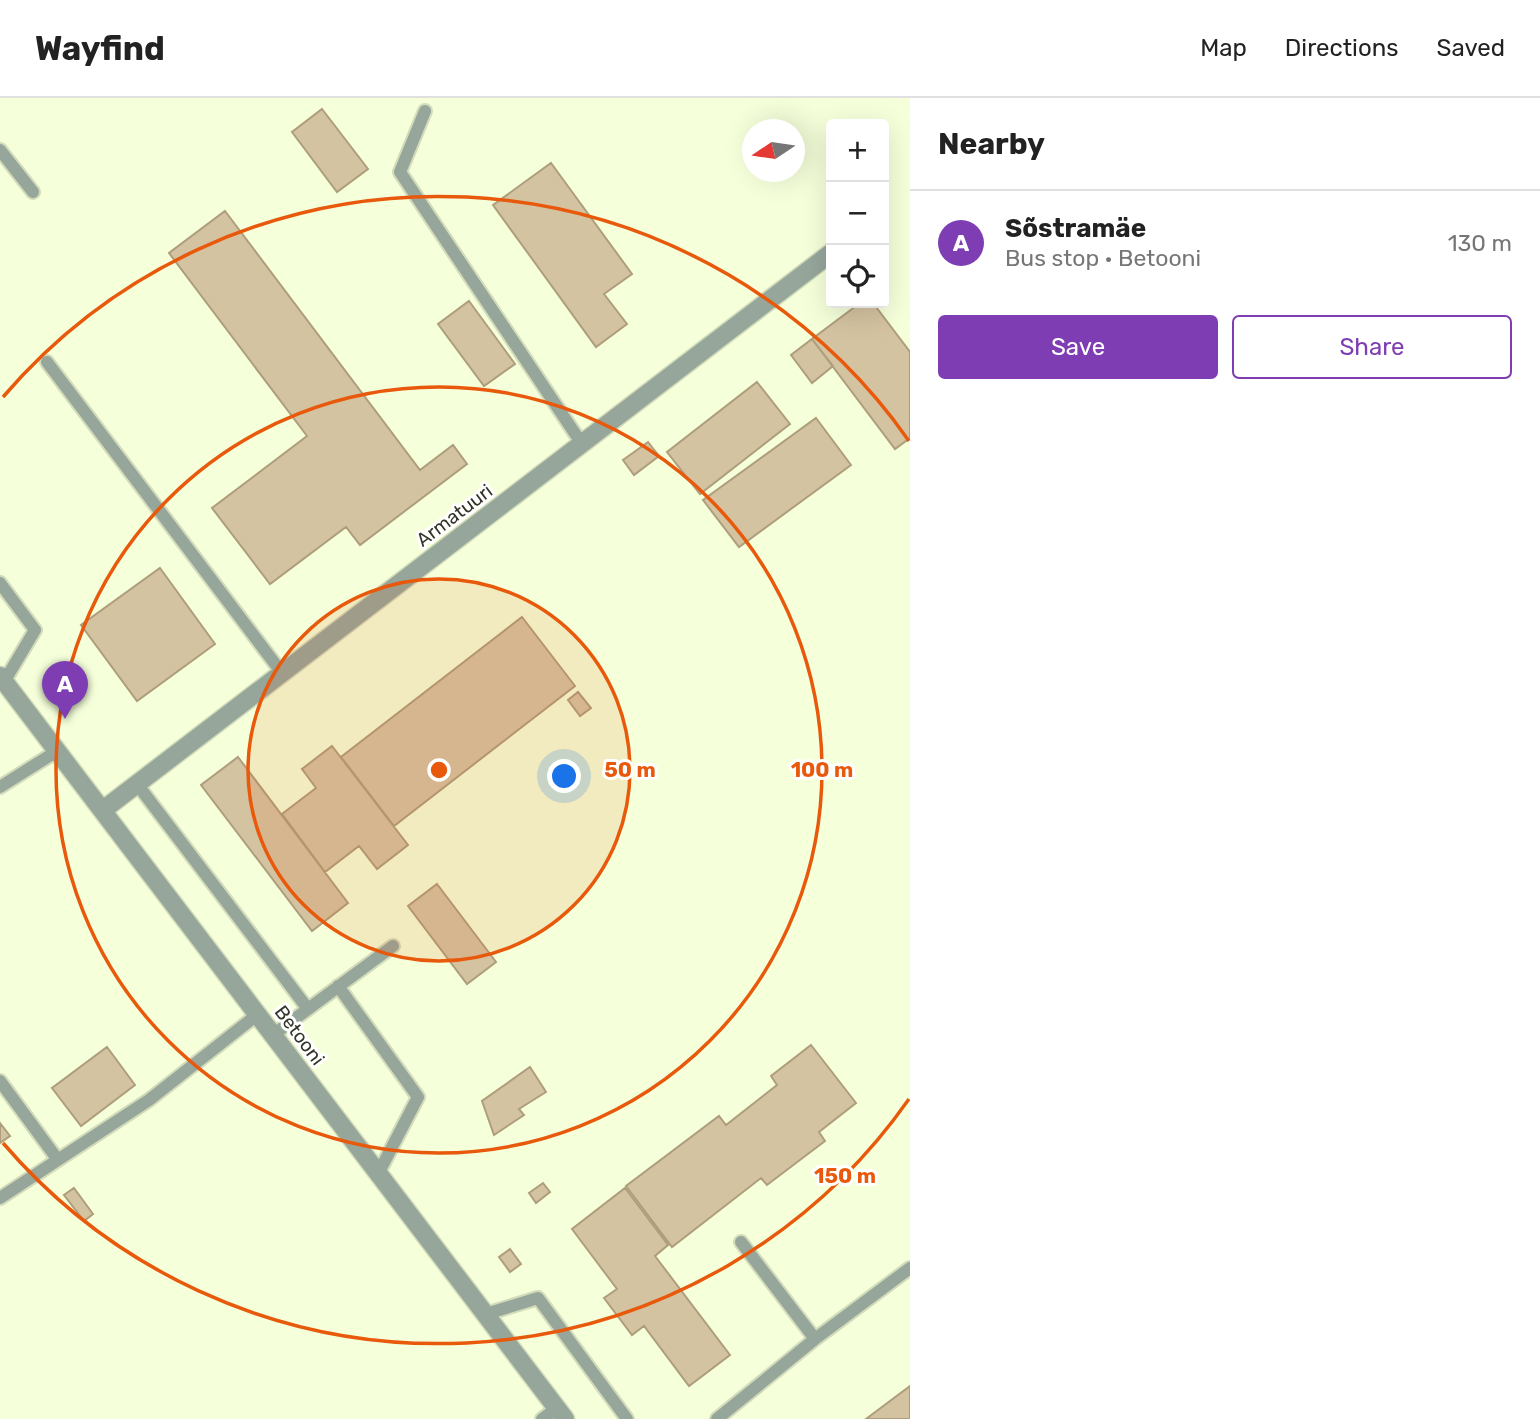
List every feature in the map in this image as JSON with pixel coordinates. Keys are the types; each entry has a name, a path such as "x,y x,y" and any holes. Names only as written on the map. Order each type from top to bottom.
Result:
{"street":[{"name":"Armatuuri","path":"103,810 826,257"},
{"name":"Betooni","path":"2,679 561,1413"}],"lane":[{"path":"425,111 400,172 582,444"},
{"path":"0,150 33,192"},
{"path":"47,362 282,673"},
{"path":"0,583 35,630 2,679"},
{"path":"0,787 57,751"},
{"path":"137,784 308,1009"},
{"path":"273,1035 393,946"},
{"path":"338,986 418,1097 378,1174"},
{"path":"0,1198 149,1100 258,1014"},
{"path":"0,1081 58,1160"},
{"path":"741,1242 815,1339"},
{"path":"717,1419 815,1339 910,1268"},
{"path":"486,1314 538,1298 627,1419"},
{"path":"542,1419 561,1413"}],"building":[{"path":"322,109 368,169 337,192 292,132"},
{"path":"551,163 632,274 604,294 627,324 596,347 493,205"},
{"path":"225,211 420,470 453,445 467,464 360,545 346,527 270,584 212,508 307,436 169,253"},
{"path":"469,301 515,364 484,386 438,324"},
{"path":"853,308 877,308 910,352 910,438 895,449 812,339"},
{"path":"812,339 833,366 812,383 791,355"},
{"path":"757,382 790,424 700,494 667,452"},
{"path":"816,418 851,465 739,547 703,500"},
{"path":"648,442 659,456 634,475 623,460"},
{"path":"160,568 215,644 137,701 81,625"},
{"path":"522,617 575,686 394,826 341,757"},
{"path":"578,692 591,708 580,716 568,700"},
{"path":"332,746 408,845 377,869 359,846 325,872 282,814 316,788 302,769"},
{"path":"238,757 348,903 312,931 201,785"},
{"path":"437,884 496,962 467,984 408,906"},
{"path":"811,1045 856,1103 819,1132 825,1141 767,1185 761,1178 672,1247 626,1186 719,1116 726,1125 777,1085 771,1076"},
{"path":"107,1047 135,1085 81,1126 52,1088"},
{"path":"530,1067 546,1092 519,1109 524,1115 494,1135 482,1101"},
{"path":"0,1123 10,1136 0,1143"},
{"path":"543,1183 550,1192 536,1203 529,1193"},
{"path":"74,1188 93,1214 84,1221 64,1195"},
{"path":"625,1188 668,1245 655,1256 730,1355 689,1386 644,1326 632,1335 604,1298 617,1289 572,1229"},
{"path":"510,1249 521,1264 510,1272 499,1257"},
{"path":"910,1386 910,1419 866,1419"}],"place":[{"name":"Sõstramäe","path":"65,719"}]}
